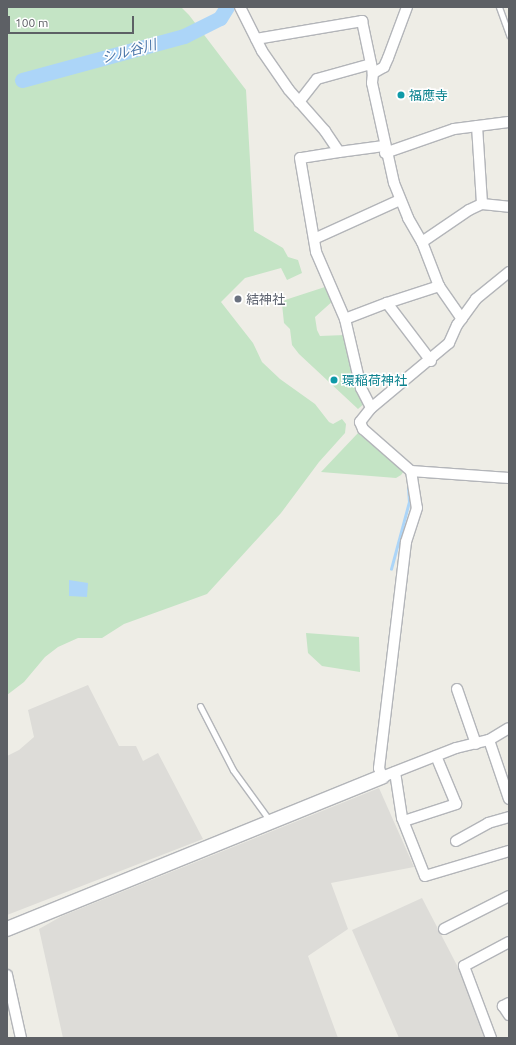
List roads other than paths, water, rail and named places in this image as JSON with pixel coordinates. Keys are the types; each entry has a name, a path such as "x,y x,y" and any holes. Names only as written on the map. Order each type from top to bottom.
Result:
{"street":[{"path":"240,7 256,38 299,102 339,152"},
{"path":"299,102 317,80 384,67 407,7"},
{"path":"256,38 362,21 372,69 372,83 385,150 400,200 422,242 439,286 462,318"},
{"path":"371,408 361,388 345,319 316,252 300,158 339,152 385,150 454,129 509,122"},
{"path":"477,126 482,204"},
{"path":"314,239 400,200"},
{"path":"422,242 469,210 482,204 509,207"},
{"path":"509,272 483,291 462,318 449,343 431,360 371,408 360,422 363,429 411,471 509,478"},
{"path":"345,319 439,286"},
{"path":"387,303 431,360"},
{"path":"411,471 417,508 406,542 379,768 389,775 404,821 425,876 509,851"},
{"path":"457,689 476,744"},
{"path":"7,929 436,756 489,740 509,728"},
{"path":"489,740 509,799"},
{"path":"404,821 456,804 436,756"},
{"path":"456,841 488,823 509,817"},
{"path":"444,929 509,896"},
{"path":"491,1038 464,966 509,942"},
{"path":"7,975 10,1008 21,1038"},
{"path":"509,1003 503,1006 509,1015"}],"lane":[{"path":"499,7 509,35"},
{"path":"200,706 233,770 270,822"}],"water":[{"path":"69,580 88,583 87,597 69,596"}],"waterway":[{"name":"シル谷川","path":"22,80 184,36 220,18 227,7"},
{"path":"391,569 409,502 408,488"}],"place":[{"name":"福應寺","path":"401,95"},
{"name":"結神社","path":"238,299"},
{"name":"環稲荷神社","path":"334,380"}]}
